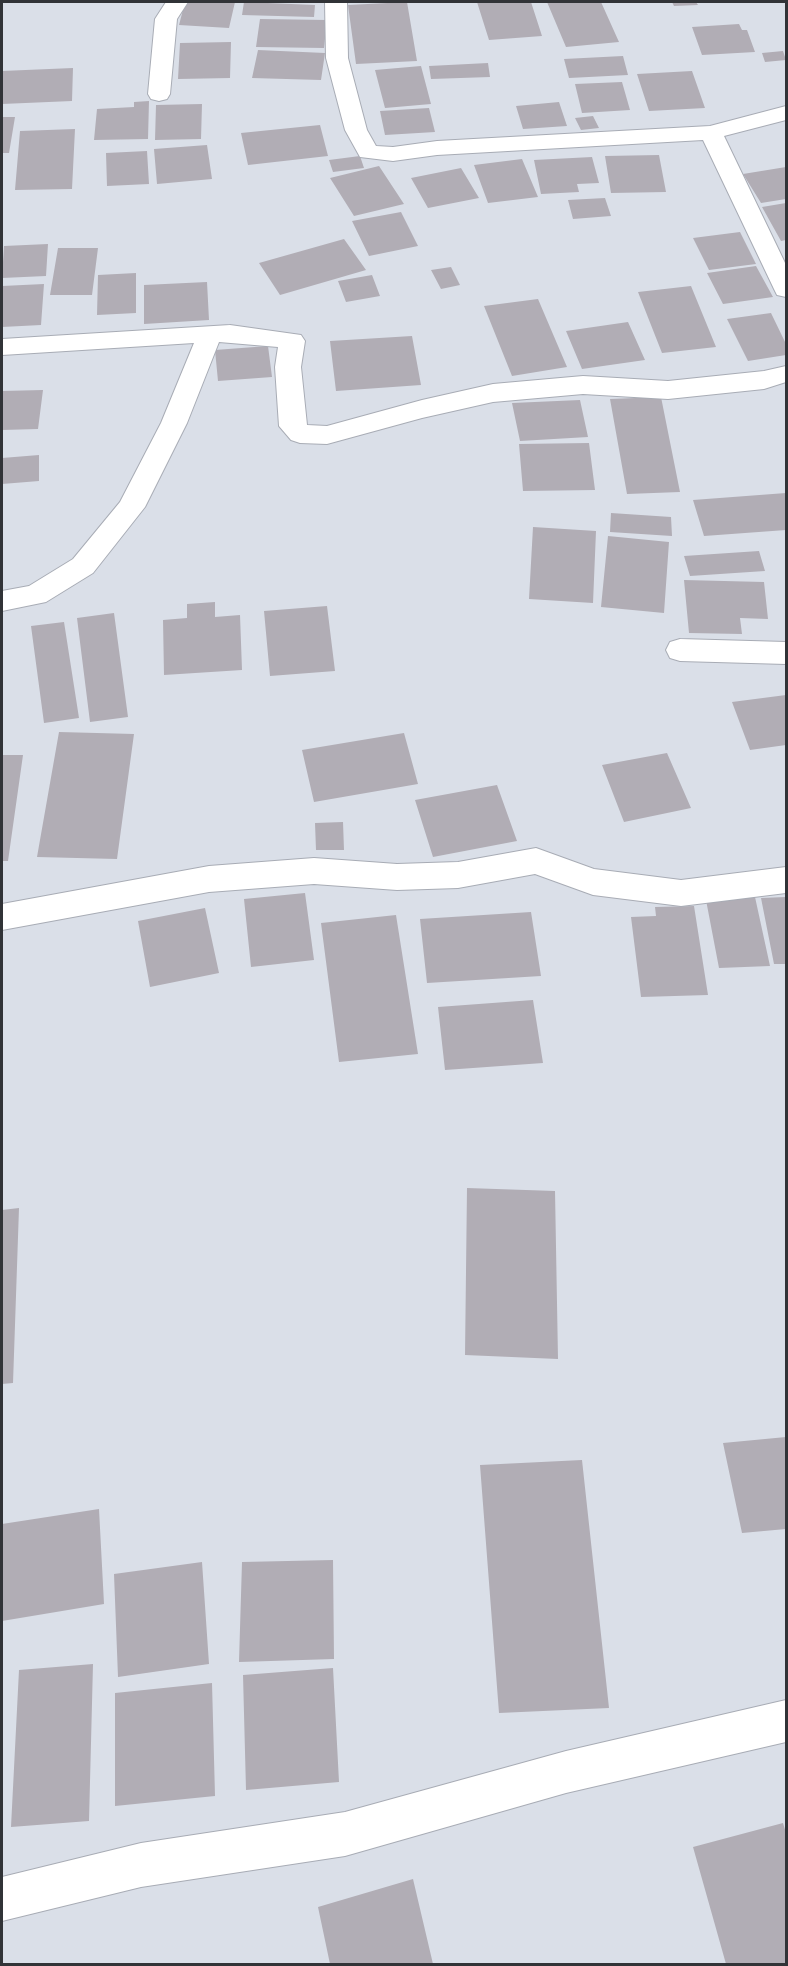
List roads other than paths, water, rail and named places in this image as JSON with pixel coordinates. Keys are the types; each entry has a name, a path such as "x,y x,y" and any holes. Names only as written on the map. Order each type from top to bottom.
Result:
{"street":[{"path":"159,94 166,20 177,2"},
{"path":"336,2 337,58 356,130 368,152 393,154 437,148 711,134 786,113"},
{"path":"711,134 786,289"},
{"path":"2,347 230,333 292,341 288,367 292,426 300,434 327,435 422,409 493,393 583,385 668,390 764,380 786,375"},
{"path":"2,601 36,595 83,566 131,507 174,423 210,334"},
{"path":"680,650 786,652"},
{"path":"2,917 209,879 314,872 398,877 458,875 536,861 593,882 681,893 786,880"},
{"path":"2,1899 141,1864 345,1834 566,1772 786,1721"}]}
